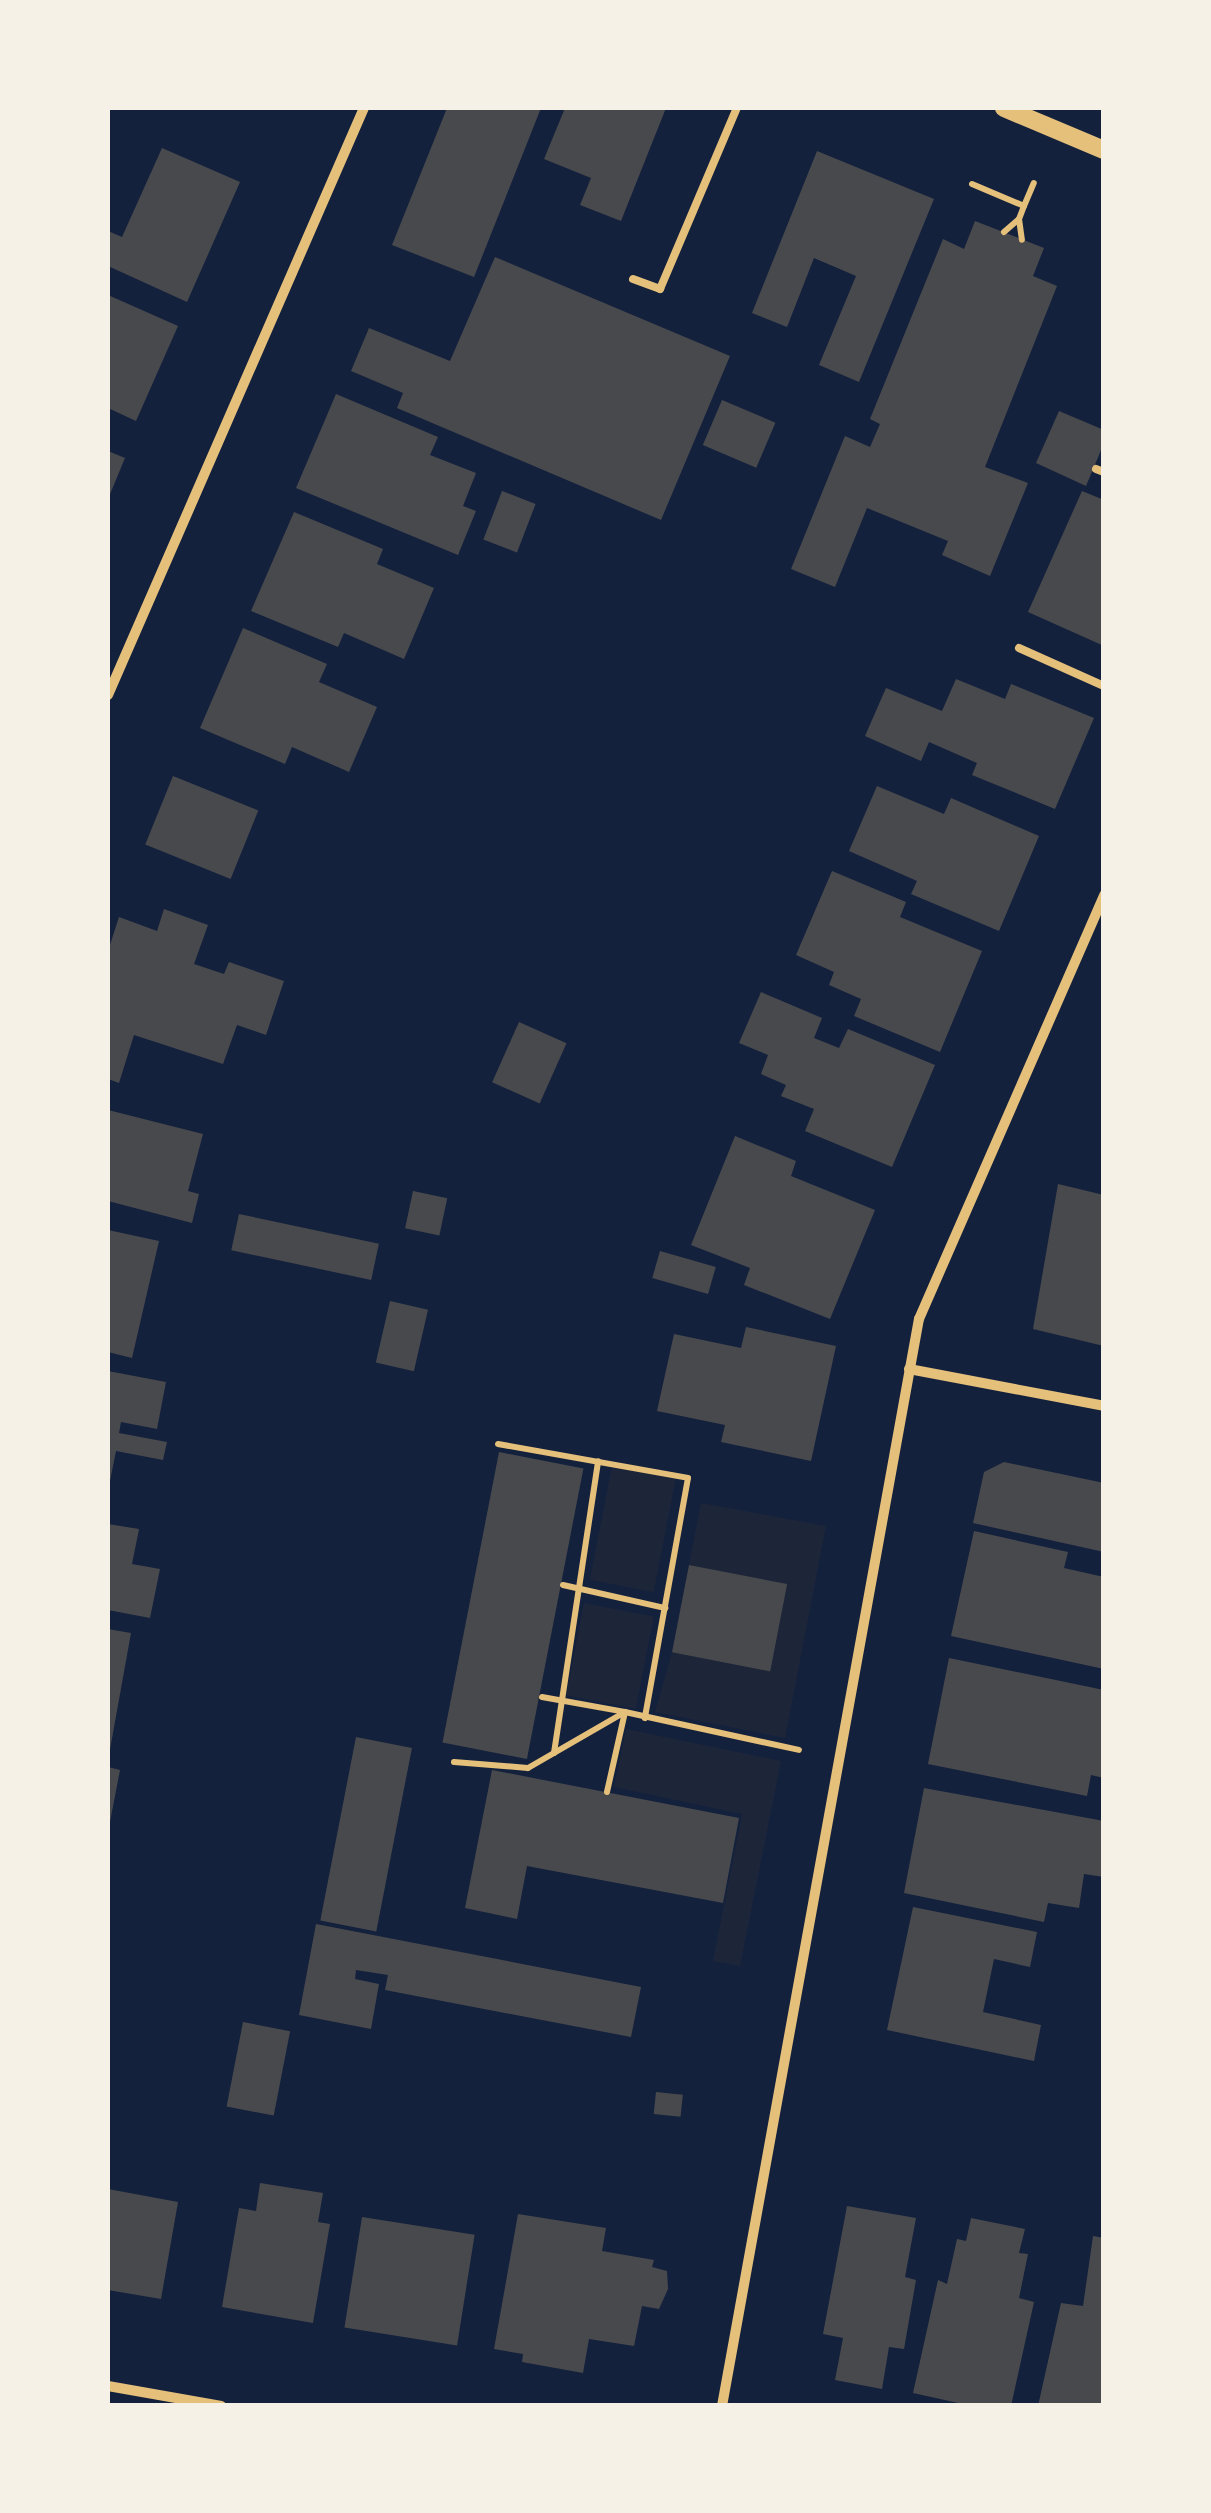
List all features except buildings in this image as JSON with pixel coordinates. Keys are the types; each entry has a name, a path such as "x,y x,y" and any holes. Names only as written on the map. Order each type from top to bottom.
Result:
{"street":[{"path":"108,695 364,108"},
{"path":"1004,108 1104,150"},
{"path":"722,2406 919,1319 1104,895"},
{"path":"909,1369 1104,1406"},
{"path":"108,2386 221,2406"}],"lane":[{"path":"633,279 660,289 737,108"},
{"path":"1019,648 1104,686"}],"path":[{"path":"1004,232 1019,219 1034,183"},
{"path":"972,184 1024,206"},
{"path":"1019,219 1022,240"},
{"path":"498,1444 688,1478 645,1718"},
{"path":"554,1754 598,1461"},
{"path":"563,1585 665,1608"},
{"path":"542,1697 838,1758"},
{"path":"454,1762 528,1768 625,1712"},
{"path":"607,1792 625,1712"}],"shaded area":[{"path":"612,1466 676,1478 654,1592 590,1580"},
{"path":"701,1503 826,1526 785,1738 655,1712 672,1652 770,1670 786,1585 689,1565"},
{"path":"584,1603 654,1617 636,1709 566,1695"},
{"path":"626,1729 781,1761 740,1966 713,1961 742,1814 614,1787"}]}
